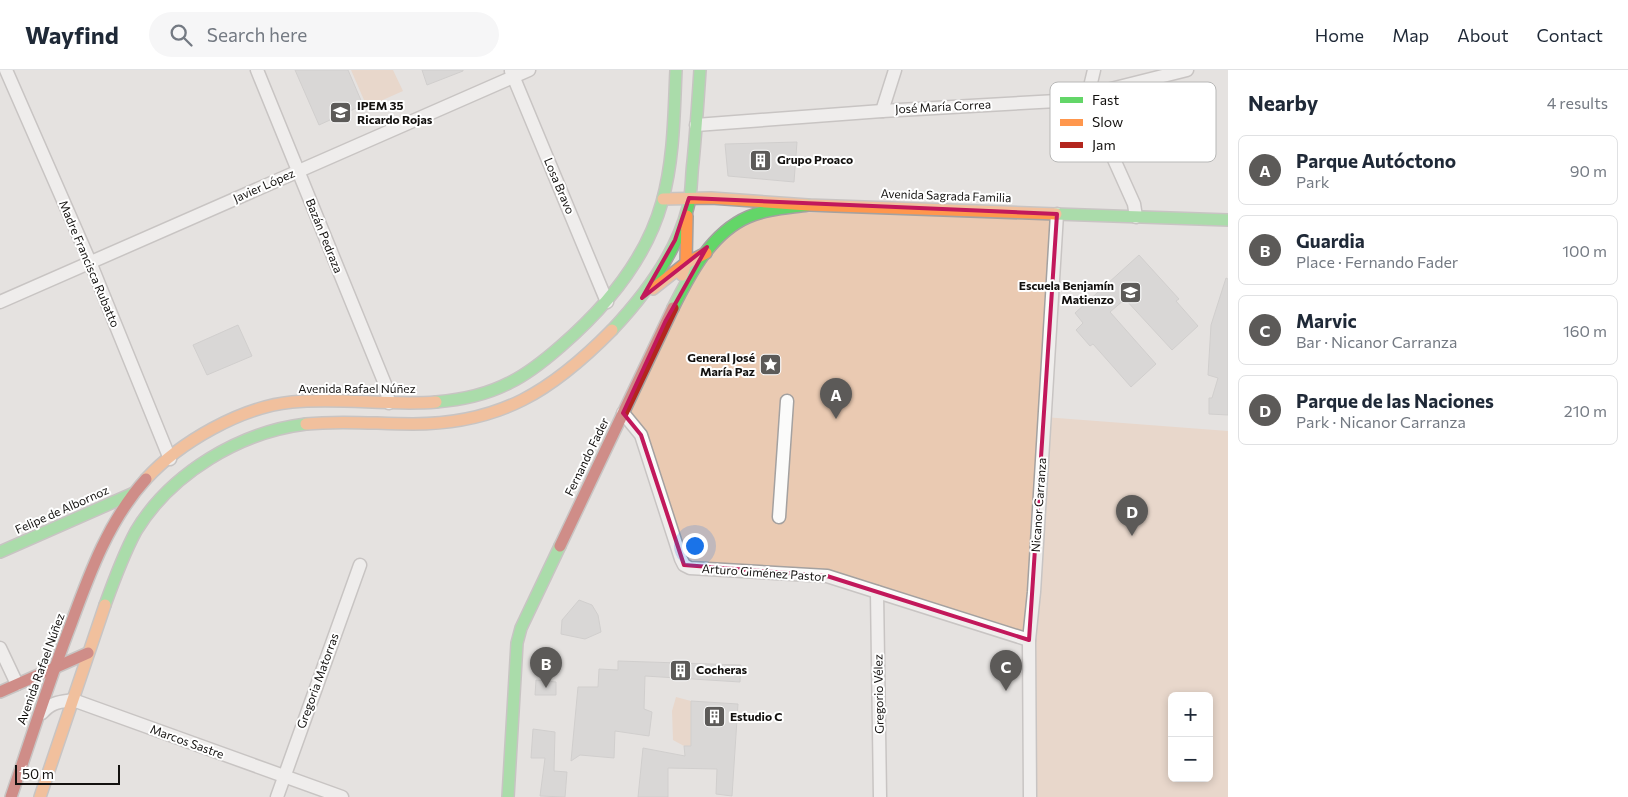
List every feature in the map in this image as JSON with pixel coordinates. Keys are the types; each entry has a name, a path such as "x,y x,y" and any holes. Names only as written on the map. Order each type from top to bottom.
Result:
{"main road":[{"name":"Avenida Rafael Núñez","path":"11,797 54,668 104,542 123,508 149,476 186,446 215,429 260,408 291,402 311,401 419,403 442,400 499,388 536,367 572,337 607,302 641,255 663,199 673,137 676,70"},
{"path":"665,322 686,263 687,212 700,70"},
{"name":"Avenida Sagrada Familia","path":"663,199 711,198 808,205 1228,220"},
{"name":"Fernando Fader","path":"508,797 517,643 521,628 665,322 689,278 706,253 730,227 760,212 775,208 808,205"},
{"path":"642,298 662,266 687,212"},
{"path":"40,797 119,564 136,530 167,493 206,462 234,446 263,433 298,425 319,423 428,424 464,419 510,407 545,388 576,364 601,342 642,298 686,263 706,253"},
{"name":"Felipe de Albornoz","path":"0,552 134,493"},
{"path":"0,692 88,653"}],"street":[{"name":"Madre Francisca Rubatto","path":"6,70 90,262 170,459"},
{"name":"Bazán Pedraza","path":"257,70 385,384 389,403"},
{"name":"Javier López","path":"0,302 512,74 529,70"},
{"path":"882,111 895,70"},
{"name":"José María Correa","path":"1139,82 1187,70"},
{"name":"Losa Bravo","path":"512,74 607,302"},
{"name":"José María Correa","path":"696,125 882,111 1050,101"},
{"path":"1115,162 1134,204 1136,217"},
{"name":"Nicanor Carranza","path":"1030,797 1029,640 1034,592 1057,214"},
{"path":"779,517 787,401"},
{"name":"Arturo Giménez Pastor","path":"623,413 641,435 684,565 690,568 827,576 1029,640"},
{"name":"Gregoria Matorras","path":"277,797 360,565"},
{"name":"Gregorio Vélez","path":"878,592 880,797"},
{"path":"0,648 17,684"},
{"path":"37,719 50,704 73,700"},
{"name":"Marcos Sastre","path":"73,700 342,797"}],"highlighted area":[{"path":"689,198 1057,214 1029,640 827,576 684,565 641,435 623,413 665,322 707,247 642,298 675,240"}],"shaded area":[{"path":"351,70 393,70 403,91 367,107"},
{"path":"760,212 1057,214 1044,417 1228,431 1228,797 1030,797 1029,640 827,576 681,559 641,435 623,413 665,322 730,227"},
{"path":"676,697 691,701 691,736 714,745 684,746 673,740 672,711"}],"building":[{"path":"295,70 348,70 363,105 319,125"},
{"path":"422,70 463,70 463,71 427,85"},
{"name":"Grupo Proaco","path":"797,142 794,182 728,176 725,144"},
{"path":"1139,255 1179,299 1176,301 1198,326 1172,350 1125,299 1110,312 1156,364 1131,387 1093,344 1090,346 1076,330 1083,323 1075,313"},
{"path":"1226,278 1228,279 1228,415 1209,414 1209,398 1212,398 1218,378 1208,375 1211,325"},
{"path":"238,325 252,356 207,375 193,345"},
{"path":"579,600 592,605 598,615 601,632 585,639 561,634 562,620"},
{"path":"618,661 741,665 740,682 645,676 644,709 652,712 649,736 615,731 614,758 580,755 571,761 578,687 598,687 599,669 618,670"},
{"path":"536,680 556,682 556,695 535,695"},
{"path":"691,701 738,704 732,796 716,794 717,769 668,768 668,797 638,797 643,748 685,756 684,746 691,746"},
{"path":"533,729 555,732 554,771 567,772 565,797 540,796 545,758 531,758"}],"traffic: fast":[{"path":"436,402 482,394 523,375 578,331 609,299 635,263 646,243 662,202 671,153 676,70"},
{"path":"612,330 658,273 683,224 690,196 700,70"},
{"path":"673,308 694,268 723,233 735,224 762,212 808,205"},
{"path":"1056,214 1228,220"},
{"path":"105,605 115,577 136,531 168,491 209,459 232,446 257,436 306,424"},
{"path":"0,552 134,493"},
{"path":"508,797 517,643 521,628 560,546"}],"traffic: slow":[{"path":"663,199 711,198 808,205 1056,214"},
{"path":"682,275 686,263 687,216"},
{"path":"653,289 686,263 706,253"},
{"path":"306,424 333,422 413,424 472,418 523,400 546,387 590,352 612,330"},
{"path":"146,479 176,452 213,428 252,411 272,405 310,401 436,402"},
{"path":"40,797 105,605"}],"traffic: jam":[{"path":"560,546 673,308"},
{"path":"11,797 55,667 93,566 121,512 146,479"},
{"path":"0,692 88,653"}],"place":[{"name":"IPEM 35 Ricardo Rojas","path":"341,113"},
{"name":"Grupo Proaco","path":"761,160"},
{"name":"Escuela Benjamín Matienzo","path":"1130,293"},
{"name":"General José María Paz","path":"771,365"},
{"name":"Parque Autóctono","path":"836,419"},
{"name":"Parque de las Naciones","path":"1132,536"},
{"name":"Cocheras","path":"680,670"},
{"name":"Guardia","path":"546,688"},
{"name":"Marvic","path":"1006,691"},
{"name":"Estudio C","path":"714,717"}]}
